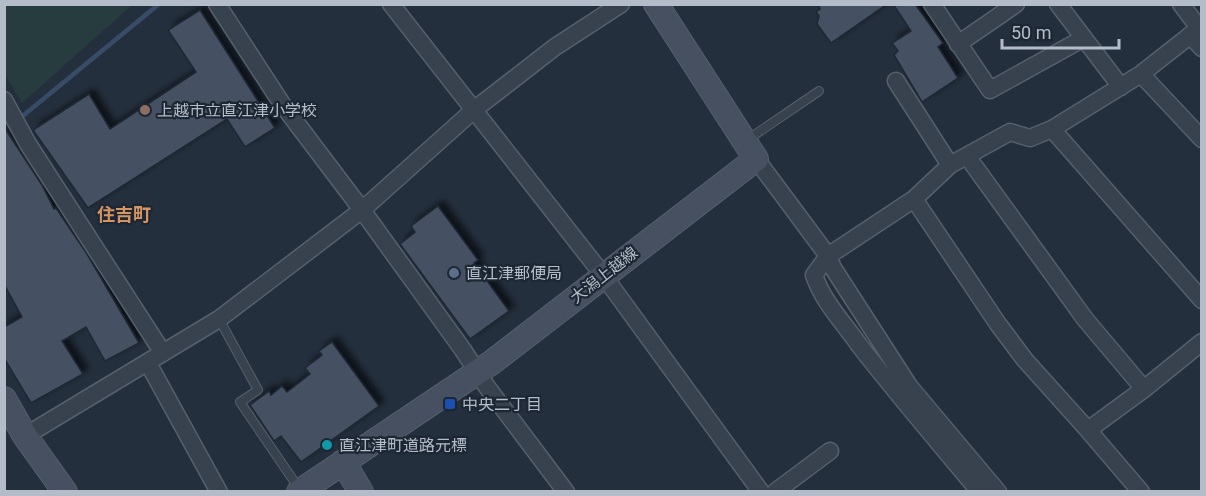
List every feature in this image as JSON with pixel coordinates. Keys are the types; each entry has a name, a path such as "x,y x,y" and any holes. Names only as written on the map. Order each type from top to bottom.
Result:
{"main road":[{"path":"656,4 750,150"},
{"name":"大潟上越線","path":"300,491 478,373 603,275 750,150"},
{"path":"4,399 25,436 65,492"},
{"path":"343,462 361,492"}],"street":[{"path":"217,4 282,104 362,210 566,492"},
{"path":"391,4 603,275 761,492"},
{"path":"25,436 219,320 362,210 475,109 555,47 621,4"},
{"path":"932,4 990,90 1084,38"},
{"path":"958,45 1017,4"},
{"path":"1058,4 1121,87"},
{"path":"1181,4 1197,30 1202,48"},
{"path":"980,492 899,396 819,291 814,275 828,256 914,199 950,165 1010,132 1030,138 1052,129 1142,74 1197,30"},
{"path":"1142,74 1202,139"},
{"path":"896,81 950,165"},
{"path":"4,100 28,144 164,353"},
{"path":"1052,129 1201,298"},
{"path":"750,150 828,256 833,268 909,386 998,492"},
{"path":"967,156 1085,319 1143,389"},
{"path":"914,199 1025,360 1141,492"},
{"path":"1088,430 1202,342"},
{"path":"148,363 219,492"},
{"path":"775,492 830,451"}],"lane":[{"path":"750,150 819,91"},
{"path":"219,320 258,390 240,402 300,491"}],"green space":[{"path":"5,4 132,5 22,103 5,75"}],"building":[{"path":"818,4 887,4 831,43 817,24 819,16 816,12 820,9"},
{"path":"893,4 915,4 943,43 938,47 958,78 922,102 894,55 898,51 892,43 911,31"},
{"path":"200,10 275,128 245,147 227,119 88,208 33,130 89,94 110,129 196,72 168,30"},
{"path":"4,127 42,185 54,209 56,208 87,254 139,343 105,361 86,327 62,341 83,374 31,403 4,358 4,327 22,317 4,284"},
{"path":"438,206 478,260 474,263 509,311 470,339 400,244 415,232 411,226"},
{"path":"332,342 379,406 301,462 281,436 274,441 250,405 269,391 271,395 282,386 287,392 310,374 305,368 322,355 319,351"}],"waterway":[{"path":"19,119 159,4"}],"place":[{"name":"上越市立直江津小学校","path":"145,110"},
{"name":"直江津郵便局","path":"454,273"},
{"name":"中央二丁目","path":"450,404"},
{"name":"直江津町道路元標","path":"327,445"}],"district":[{"name":"住吉町","path":"124,214"}]}
